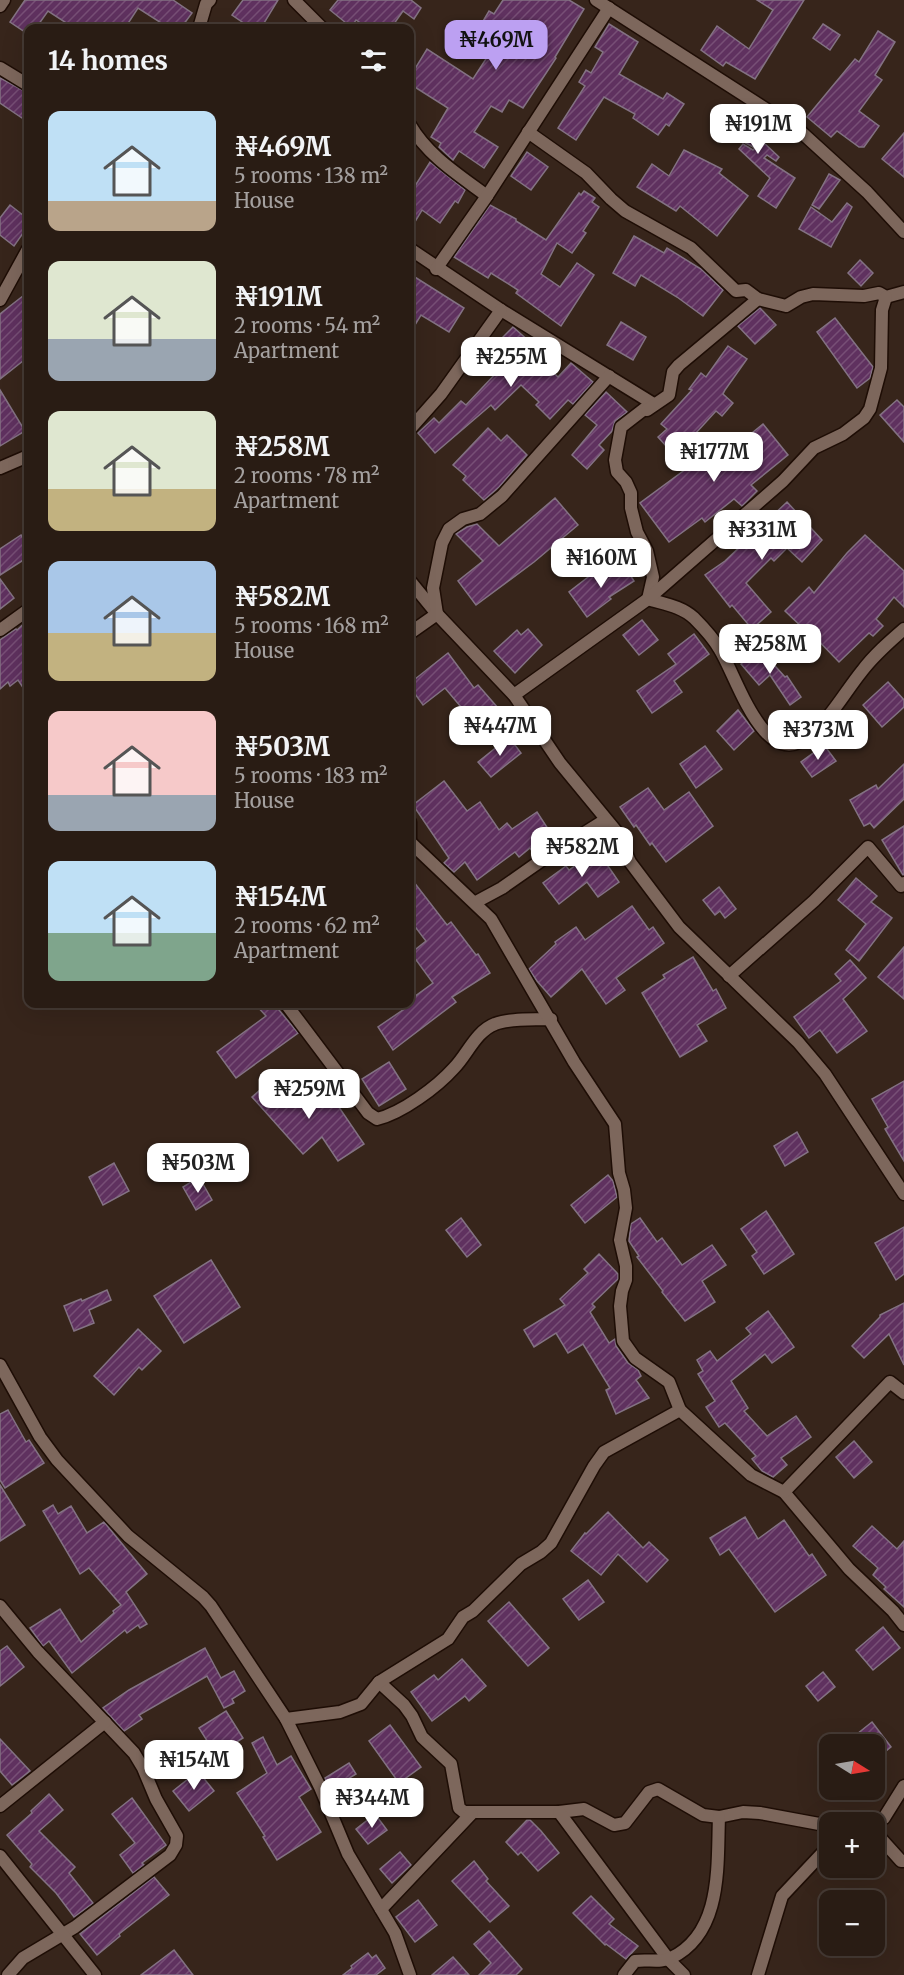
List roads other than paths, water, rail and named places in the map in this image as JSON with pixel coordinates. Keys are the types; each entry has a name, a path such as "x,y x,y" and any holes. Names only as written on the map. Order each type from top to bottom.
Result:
{"street":[{"path":"0,6 4,0"},
{"path":"200,24 206,4 210,0"},
{"path":"294,0 318,24"},
{"path":"596,0 800,131 867,192 904,232"},
{"path":"436,269 487,196 609,8"},
{"path":"0,68 24,83"},
{"path":"414,132 418,140 439,160 487,196"},
{"path":"528,132 586,173 625,211 691,248 736,291 746,291 758,299 786,306 801,297 813,294 864,296 879,293 886,297 904,292"},
{"path":"414,252 436,269 652,403 621,427 615,460 617,472 626,482 631,493 631,508 637,532 647,551 653,577 648,599"},
{"path":"0,300 24,256"},
{"path":"514,695 648,599 783,482 814,448 843,434 864,418 870,409 881,368 882,310 886,297"},
{"path":"621,427 669,395 673,372 678,365 758,299"},
{"path":"414,424 441,394 501,310"},
{"path":"437,614 433,588 442,543 449,529 463,519 480,514 502,496 609,376"},
{"path":"0,468 24,458"},
{"path":"414,586 437,614 514,695 560,763 616,831 630,862 679,927 798,1042 825,1074 904,1194"},
{"path":"648,599 684,610 695,620 720,649 759,724 768,736 779,744 787,746 797,744 811,735 864,668 904,629"},
{"path":"0,630 24,613"},
{"path":"414,630 437,614"},
{"path":"476,903 605,820"},
{"path":"414,846 476,903 497,927 574,1062 615,1124 619,1173 626,1208 620,1240 626,1266 626,1280 620,1306 623,1341 635,1358 669,1382 680,1410 751,1475 784,1492 849,1569 893,1611 904,1625"},
{"path":"729,976 814,901 868,847 901,886 904,883"},
{"path":"289,1008 368,1113 377,1119 390,1115 432,1088 455,1068 472,1042 494,1024 550,1019"},
{"path":"0,1365 40,1437 57,1460 128,1536 211,1606 286,1719 320,1787 348,1854 395,1933 410,1975"},
{"path":"784,1492 890,1382 904,1393"},
{"path":"286,1719 340,1712 361,1704 380,1682 448,1639 463,1617 473,1611 521,1564 551,1543 604,1452 680,1410"},
{"path":"0,1606 38,1652 134,1753 177,1836 176,1845 170,1855 75,1927 23,1958 8,1975"},
{"path":"380,1682 404,1705 422,1737 451,1764 459,1808 464,1812 559,1812 584,1809 614,1825 625,1823 649,1792 658,1790 703,1815 719,1817 742,1812 760,1813 819,1824"},
{"path":"0,1806 105,1722"},
{"path":"885,1816 904,1786"},
{"path":"559,1812 669,1960 684,1975"},
{"path":"381,1909 472,1813"},
{"path":"624,1975 635,1961 669,1960 692,1944 708,1919 716,1884 719,1817"},
{"path":"885,1843 904,1862"},
{"path":"0,1856 95,1975"},
{"path":"758,1975 782,1896 819,1857"}]}
